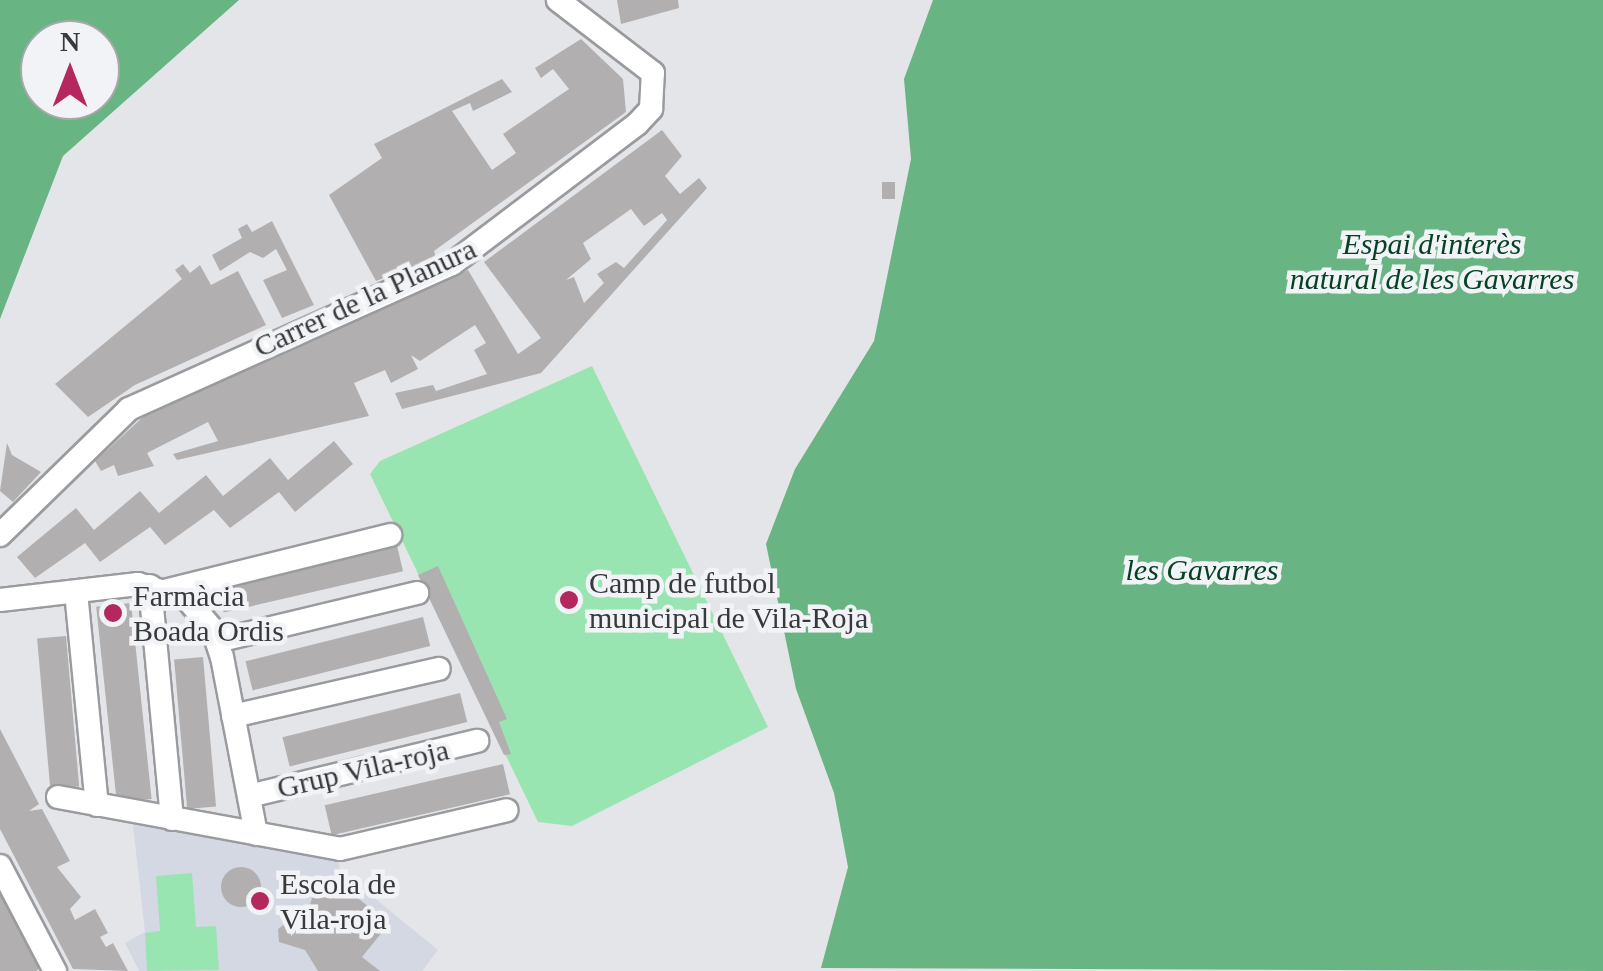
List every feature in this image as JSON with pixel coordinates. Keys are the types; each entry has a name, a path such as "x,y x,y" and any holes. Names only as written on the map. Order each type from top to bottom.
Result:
{"street":[{"name":"Carrer de la Planura","path":"0,535 129,409 452,264 637,124 652,109 653,72 558,0"},
{"path":"0,600 159,588 390,534"},
{"path":"159,588 172,819"},
{"name":"Grup Vila-roja","path":"159,588 200,612 217,641 256,834"},
{"path":"76,592 96,805"},
{"path":"217,641 417,593"},
{"path":"232,716 438,669"},
{"name":"Grup Vila-roja","path":"249,796 476,742"},
{"name":"Grup Vila-roja","path":"58,797 340,848 507,810"},
{"path":"0,866 55,971"}],"shaded area":[{"name":"Escola de Vila-roja","path":"133,825 338,856 340,870 438,950 422,971 139,971 125,943 145,932"}],"green space":[{"path":"0,0 239,0 120,105 120,20 20,20 20,120 104,120 63,156 0,319"},
{"name":"les Gavarres","path":"933,0 1603,0 1603,971 821,968 848,867 834,793 796,689 766,544 795,469 874,341 911,159 904,79"},
{"name":"Camp de futbol municipal de Vila-Roja","path":"592,366 768,727 572,826 538,822 370,474 380,461"},
{"path":"192,873 196,927 216,926 219,970 147,971 145,933 160,931 156,876"}],"building":[{"path":"617,0 678,0 679,8 621,24"},
{"path":"581,39 623,79 626,112 434,251 436,258 376,281 329,195 382,158 374,144 502,79 512,92 473,111 470,103 452,111 492,170 516,153 503,134 569,89 553,69 541,78 535,68"},
{"path":"662,130 682,156 665,176 680,194 699,178 707,188 541,373 402,409 395,393 433,385 436,391 487,374 474,350 486,343 475,325 420,361 411,355 418,369 391,383 385,370 354,383 369,416 177,460 173,454 218,441 208,422 147,453 154,466 118,476 114,465 101,471 95,461 144,416 468,270 518,354 541,338 484,262","holes":["631,209 644,226 662,213 667,220 624,268 616,262 597,274 604,283 584,303 574,277 566,280 591,259 583,243"]},
{"path":"882,182 895,182 895,199 882,199"},
{"path":"272,221 314,305 282,318 263,280 287,270 276,249 263,258 250,252 220,271 212,255 242,238 238,229 247,224 252,232"},
{"path":"183,264 190,273 200,265 211,285 238,271 266,325 135,385 88,417 55,384 182,279 175,270"},
{"path":"334,441 353,464 295,512 279,492 230,528 214,510 165,545 150,527 100,562 85,543 35,578 17,557 76,508 94,530 140,491 159,513 206,475 223,496 270,458 288,480"},
{"path":"7,443 12,455 41,472 13,502 0,491"},
{"path":"396,541 403,571 224,613 217,582"},
{"path":"438,566 507,719 499,722 511,754 504,755 418,575"},
{"path":"131,603 152,799 117,803 96,607"},
{"path":"423,617 430,646 253,690 245,661"},
{"path":"66,636 79,786 50,789 37,639"},
{"path":"203,657 216,806 187,809 174,660"},
{"path":"460,693 467,722 290,766 282,737"},
{"path":"0,729 39,804 29,811 42,809 70,861 57,867 81,897 70,909 75,920 95,909 108,933 100,937 106,947 113,943 128,971 73,969 0,829"},
{"path":"503,764 510,794 332,835 325,805"},
{"path":"241,867 255,873 261,887 255,901 241,907 227,901 221,887 227,873"},
{"path":"332,877 381,917 383,931 362,957 380,971 318,971 305,950 279,942 278,929 310,905 317,880"},
{"path":"0,881 42,962 37,971 0,971"}],"place":[{"name":"Camp de futbol municipal de Vila-Roja","path":"569,600"},
{"name":"Farmàcia Boada Ordis","path":"113,613"},
{"name":"Escola de Vila-roja","path":"260,901"}],"park label":[{"name":"Espai d'interès natural de les Gavarres","path":"1432,261"}]}
